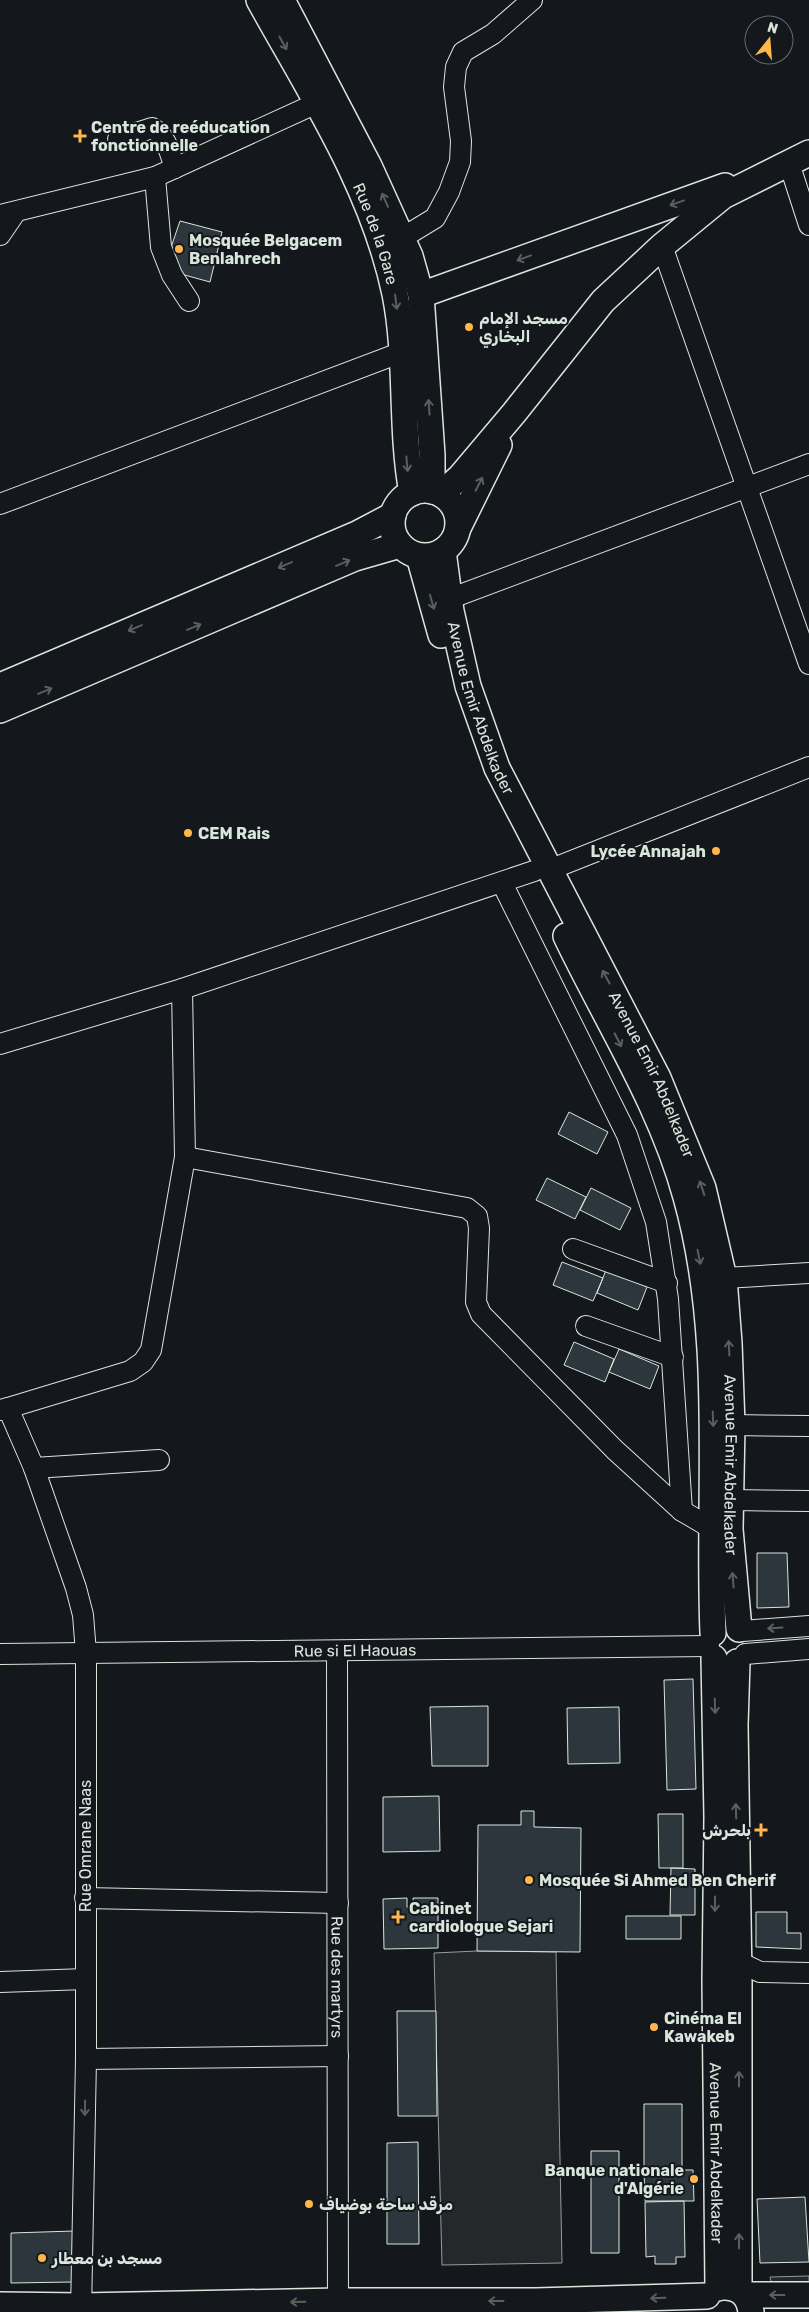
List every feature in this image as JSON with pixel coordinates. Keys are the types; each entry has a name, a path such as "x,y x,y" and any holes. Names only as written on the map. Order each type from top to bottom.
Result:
{"main road":[{"name":"Rue de la Gare","path":"259,0 370,166 410,256 421,295 432,455 428,493"},
{"name":"Rue de la Gare","path":"282,0 386,252 395,296 402,352 407,467 428,493"},
{"path":"409,550 392,526 393,515 403,498 428,493 460,477 514,413 603,301 662,246 723,196 799,158"},
{"path":"421,295 799,158"},
{"path":"0,710 355,558 409,550 435,554 443,551 455,537 514,413"},
{"path":"428,493 455,509 458,528"},
{"path":"0,686 357,534 393,515"},
{"name":"Avenue Emir Abdelkader","path":"409,550 459,707 495,792 621,1004 658,1078 687,1145 705,1198 724,1278 729,1343 732,1500 721,1528"},
{"name":"Avenue Emir Abdelkader","path":"443,551 450,599 468,686 497,768 668,1145 686,1197 704,1281 735,1726 734,1971 727,2299"},
{"path":"0,2305 81,2309 338,2307 536,2301 727,2299 809,2295"}],"street":[{"path":"402,238 434,218 449,192 460,162 461,140 454,87 456,67 463,52 493,34 532,0"},
{"path":"0,234 8,214 155,177 324,98"},
{"path":"118,139 152,128 160,132 175,168"},
{"path":"799,158 809,225"},
{"path":"155,177 161,247 172,275 189,301"},
{"path":"662,246 747,487 802,619 809,664"},
{"path":"0,504 402,352"},
{"path":"450,599 809,464"},
{"path":"0,1044 182,989 542,870 809,767"},
{"path":"502,883 627,1135 656,1222 667,1283 682,1511"},
{"path":"4,1409 130,1371 143,1362 151,1350 184,1157 182,989"},
{"path":"184,1157 467,1208 477,1216 479,1228 476,1302 481,1314 615,1450 682,1511 721,1528"},
{"path":"573,1249 667,1283"},
{"path":"724,1278 809,1273"},
{"path":"586,1326 673,1357"},
{"name":"Rue Omrane Naas","path":"4,1409 34,1468 76,1588 83,1615 86,1653 86,2059 81,2309"},
{"path":"732,1425 809,1426"},
{"path":"34,1468 159,1460"},
{"path":"732,1500 809,1501"},
{"path":"728,1644 809,1626"},
{"path":"728,1644 809,1649"},
{"name":"Rue si El Haouas","path":"0,1654 338,1652 728,1644"},
{"name":"Rue des martyrs","path":"338,1652 338,2307"},
{"path":"85,1898 338,1902"},
{"path":"734,1971 809,1973"},
{"path":"0,1982 86,1979"},
{"path":"86,2059 338,2056"}],"shaded area":[{"path":"477,1951 556,1952 562,2263 442,2265 434,1953"},
{"path":"809,2276 809,2288 772,2286 770,2277"}],"building":[{"path":"180,221 222,232 210,282 170,271 168,256"},
{"path":"569,1112 608,1132 597,1154 558,1134"},
{"path":"547,1178 586,1197 575,1219 536,1200"},
{"path":"591,1188 631,1208 620,1230 580,1210"},
{"path":"562,1262 603,1278 593,1301 553,1285"},
{"path":"606,1270 647,1287 638,1310 597,1293"},
{"path":"574,1342 614,1359 605,1382 564,1365"},
{"path":"619,1349 659,1366 650,1389 609,1372"},
{"path":"757,1553 787,1553 789,1607 757,1608"},
{"path":"693,1679 696,1789 667,1790 664,1680"},
{"path":"488,1706 488,1766 432,1766 430,1707"},
{"path":"619,1707 620,1763 568,1764 567,1708"},
{"path":"439,1796 440,1851 383,1852 383,1797"},
{"name":"Mosquée Si Ahmed Ben Cherif","path":"521,1811 534,1811 534,1827 581,1828 580,1952 477,1951 478,1825 521,1825"},
{"path":"658,1814 683,1814 683,1868 659,1868"},
{"path":"671,1868 695,1869 695,1915 670,1915"},
{"path":"407,1898 407,1907 414,1907 413,1898 438,1898 438,1948 384,1949 383,1899"},
{"path":"756,1912 787,1912 787,1933 801,1933 801,1949 756,1947"},
{"path":"626,1916 681,1916 681,1939 626,1939"},
{"path":"397,2011 436,2011 437,2116 398,2116"},
{"path":"644,2104 682,2104 682,2169 644,2169"},
{"path":"418,2142 419,2244 387,2244 387,2143"},
{"path":"591,2151 619,2151 619,2253 591,2253"},
{"path":"644,2170 693,2170 694,2201 645,2201"},
{"path":"805,2197 809,2262 760,2263 757,2199"},
{"path":"684,2201 685,2257 676,2257 676,2264 655,2264 655,2256 646,2257 645,2202"},
{"name":"مسجد بن معطار","path":"74,2231 72,2282 11,2283 11,2233"}],"place":[{"name":"Centre de reéducation fonctionnelle","path":"80,136"},
{"name":"Mosquée Belgacem Benlahrech","path":"179,249"},
{"name":"مسجد الإمام البخاري","path":"469,327"},
{"name":"CEM Rais","path":"188,833"},
{"name":"Lycée Annajah","path":"716,851"},
{"name":"بلحرش","path":"761,1830"},
{"name":"Mosquée Si Ahmed Ben Cherif","path":"529,1880"},
{"name":"Cabinet cardiologue Sejari","path":"398,1917"},
{"name":"Cinéma El Kawakeb","path":"654,2027"},
{"name":"Banque nationale d'Algérie","path":"694,2179"},
{"name":"مرقد ساحة بوضياف","path":"309,2204"},
{"name":"مسجد بن معطار","path":"42,2258"}]}
